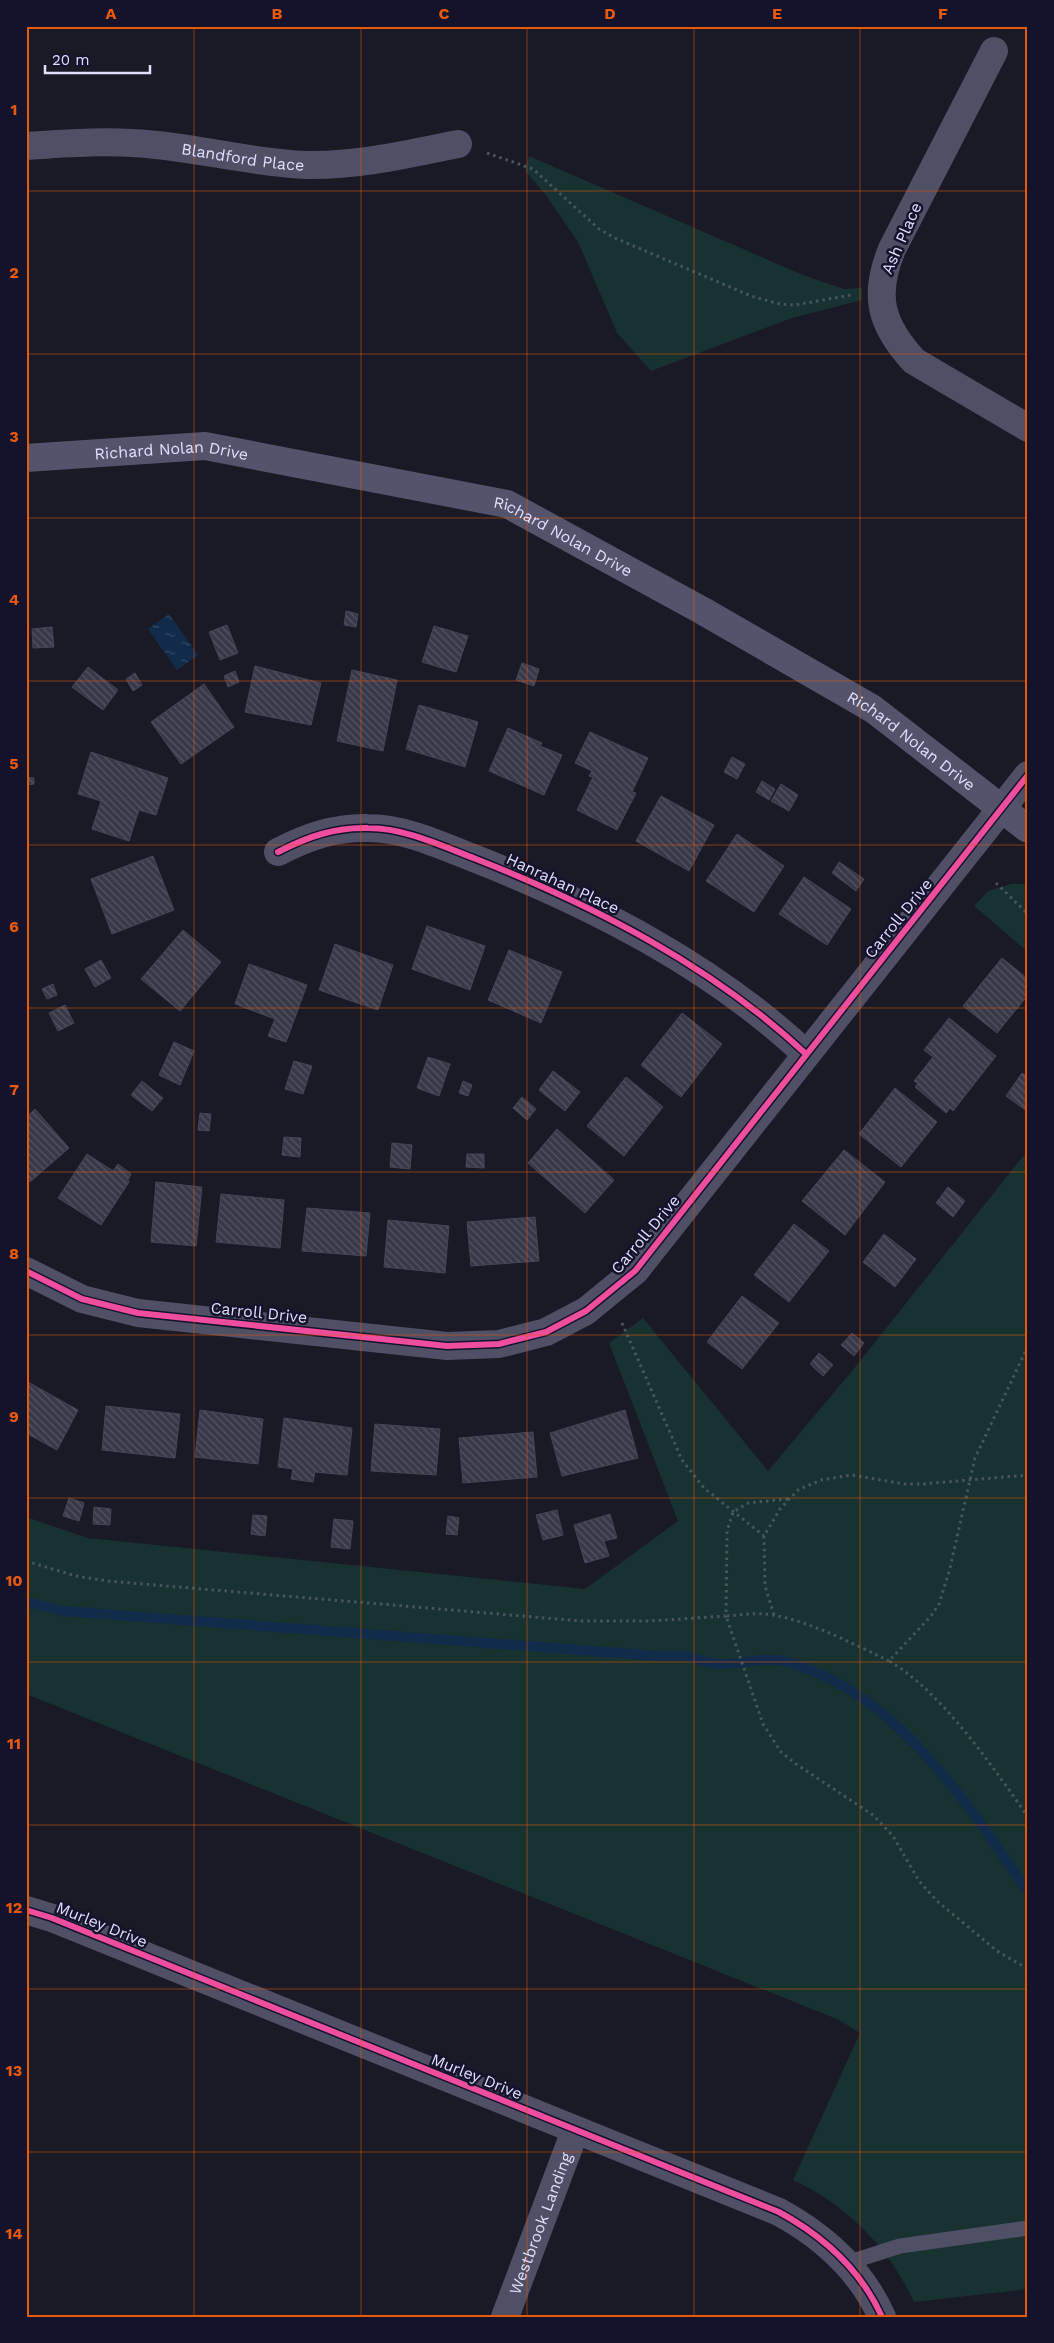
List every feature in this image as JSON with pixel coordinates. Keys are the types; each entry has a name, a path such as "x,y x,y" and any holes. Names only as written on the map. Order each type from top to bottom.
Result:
{"main road":[{"name":"Richard Nolan Drive","path":"26,458 205,446 507,504 703,610 873,709 1028,829"}],"street":[{"name":"Ash Place","path":"994,52 892,249 884,269 880,287 883,308 890,329 900,346 914,360 1028,428"},
{"name":"Blandford Place","path":"26,146 101,143 155,144 308,165 370,160 458,144"},
{"name":"Carroll Drive","path":"26,1271 82,1299 138,1313 447,1346 499,1344 522,1339 568,1321 604,1298 635,1271 1028,775"},
{"name":"Hanrahan Place","path":"278,852 317,834 342,828 396,831 453,850 546,888 640,935 736,996 781,1031 806,1054"},
{"name":"Murley Drive","path":"26,1910 52,1918 575,2131 780,2212 803,2225 847,2263 864,2286 882,2317"},
{"name":"Westbrook Landing","path":"505,2317 575,2131"}],"lane":[{"path":"847,2263 900,2246 1028,2228"}],"path":[{"path":"458,144 533,169 599,230 764,300 795,305 840,298 880,287"},
{"path":"996,883 1028,914"},
{"path":"604,1298 625,1327 652,1396 682,1460 704,1488 764,1536"},
{"path":"888,1660 931,1616 939,1604 950,1568 975,1458 1028,1346"},
{"path":"774,1615 765,1586 764,1536 788,1500 808,1484 837,1476 865,1476 904,1484 969,1481 1028,1475"},
{"path":"788,1500 748,1503 733,1512 727,1532 726,1616 763,1724 782,1752 796,1764 873,1815 893,1836 919,1881 937,1901 997,1951 1028,1969"},
{"path":"26,1561 76,1576 108,1581 581,1621 650,1621 757,1614 774,1615 813,1628 888,1660 910,1675 936,1700 989,1761 1028,1817"}],"green space":[{"path":"529,156 803,275 844,289 862,288 862,300 792,318 651,371 617,333 578,242 545,194 525,171"},
{"path":"1011,884 1028,884 1028,952 974,906 988,891"},
{"path":"1028,1150 1028,2289 914,2302 892,2264 864,2230 831,2202 793,2180 860,2033 839,2020 26,1694 26,1517 88,1538 585,1589 678,1521 609,1343 643,1318 768,1471 852,1371"}],"water":[{"path":"169,614 198,655 177,670 148,629"}],"building":[{"path":"346,611 358,614 356,627 344,625"},
{"path":"227,625 238,653 220,660 209,632"},
{"path":"434,626 468,636 456,672 422,662"},
{"path":"52,627 54,647 33,648 32,629"},
{"path":"522,663 539,669 534,686 516,680"},
{"path":"255,666 321,683 311,725 245,712"},
{"path":"88,667 118,690 103,710 72,687"},
{"path":"352,670 397,680 383,751 337,741"},
{"path":"235,671 239,682 228,687 224,676"},
{"path":"135,673 142,685 133,691 126,679"},
{"path":"204,684 234,727 181,764 151,722"},
{"path":"419,705 478,722 465,767 406,749"},
{"path":"508,728 542,743 540,746 562,755 544,795 489,771"},
{"path":"590,732 648,758 632,792 636,793 617,830 577,810 593,777 589,776 592,771 575,763"},
{"path":"91,752 168,778 156,815 139,810 129,841 92,829 101,801 78,794"},
{"path":"732,757 745,764 737,779 724,772"},
{"path":"26,777 34,778 34,784 26,785"},
{"path":"762,781 775,789 769,800 756,792"},
{"path":"781,784 798,795 789,811 771,801"},
{"path":"661,796 714,825 689,871 636,841"},
{"path":"737,834 784,866 754,912 706,881"},
{"path":"153,856 174,910 112,934 91,879"},
{"path":"839,862 864,879 856,891 832,873"},
{"path":"804,877 851,909 827,945 779,914"},
{"path":"427,926 485,946 470,990 412,969"},
{"path":"183,930 221,962 180,1011 141,979"},
{"path":"335,944 393,965 378,1010 319,990"},
{"path":"509,950 562,972 541,1023 488,1000"},
{"path":"1002,958 1028,979 1028,995 997,1033 963,1006"},
{"path":"101,960 111,978 95,987 85,969"},
{"path":"249,964 307,985 286,1042 268,1036 275,1019 235,1004"},
{"path":"53,984 57,995 47,999 42,989"},
{"path":"65,1005 74,1023 58,1031 49,1013"},
{"path":"682,1013 722,1044 681,1097 641,1065"},
{"path":"949,1018 996,1056 953,1111 950,1108 946,1113 915,1087 918,1083 914,1081 933,1057 924,1050"},
{"path":"174,1042 194,1051 180,1085 159,1075"},
{"path":"428,1057 450,1064 439,1096 417,1088"},
{"path":"294,1061 312,1066 303,1094 285,1089"},
{"path":"553,1071 580,1092 565,1111 539,1090"},
{"path":"1022,1073 1028,1077 1028,1112 1006,1096"},
{"path":"626,1077 663,1107 624,1156 587,1126"},
{"path":"142,1081 163,1098 152,1111 131,1095"},
{"path":"463,1081 472,1085 468,1096 459,1093"},
{"path":"895,1088 937,1122 901,1167 859,1134"},
{"path":"522,1097 536,1109 527,1120 513,1108"},
{"path":"35,1109 69,1148 30,1182 26,1177 26,1117"},
{"path":"200,1113 211,1114 209,1131 198,1130"},
{"path":"557,1129 614,1180 585,1213 528,1163"},
{"path":"284,1137 301,1138 300,1157 282,1155"},
{"path":"392,1143 412,1145 410,1169 390,1167"},
{"path":"844,1150 885,1182 845,1235 802,1201"},
{"path":"87,1154 113,1171 118,1164 131,1174 129,1182 101,1225 58,1198"},
{"path":"467,1154 484,1154 484,1168 466,1167"},
{"path":"156,1182 202,1187 196,1246 151,1242"},
{"path":"948,1187 965,1201 953,1217 936,1203"},
{"path":"221,1194 284,1200 280,1248 216,1242"},
{"path":"307,1208 370,1213 366,1256 302,1251"},
{"path":"535,1217 539,1261 471,1266 467,1222"},
{"path":"388,1220 449,1226 445,1273 384,1267"},
{"path":"794,1224 829,1251 789,1302 754,1275"},
{"path":"884,1234 916,1259 895,1287 863,1262"},
{"path":"742,1296 779,1323 742,1369 707,1342"},
{"path":"852,1333 864,1343 854,1356 841,1345"},
{"path":"819,1353 833,1365 823,1376 810,1364"},
{"path":"26,1381 78,1410 57,1450 26,1433"},
{"path":"106,1406 180,1414 175,1458 102,1450"},
{"path":"200,1410 263,1419 258,1464 195,1457"},
{"path":"625,1410 638,1458 562,1476 550,1433"},
{"path":"284,1418 352,1428 347,1475 315,1472 313,1482 291,1479 293,1469 278,1467"},
{"path":"375,1424 440,1429 436,1475 371,1471"},
{"path":"533,1432 537,1477 463,1483 459,1438"},
{"path":"69,1498 84,1503 79,1521 63,1516"},
{"path":"94,1507 111,1509 110,1525 93,1524"},
{"path":"557,1510 563,1535 543,1540 536,1515"},
{"path":"610,1514 617,1538 604,1541 609,1556 585,1563 574,1525"},
{"path":"253,1515 267,1516 265,1536 251,1534"},
{"path":"448,1516 459,1518 457,1535 446,1534"},
{"path":"334,1519 353,1521 350,1549 331,1547"}],"waterway":[{"path":"26,1602 63,1611 659,1656 682,1656 716,1664 762,1660 791,1663 822,1675 850,1690 901,1729 965,1802 1028,1891"}],"cycle path":[{"path":"26,1271 82,1299 138,1313 447,1346 499,1344 546,1332 586,1311 635,1271 1028,775"},
{"path":"278,852 322,834 356,828 396,831 437,843 565,897 650,941 732,993 770,1022 806,1054"},
{"path":"26,1910 52,1918 779,2212 811,2232 852,2269 882,2317"}]}
